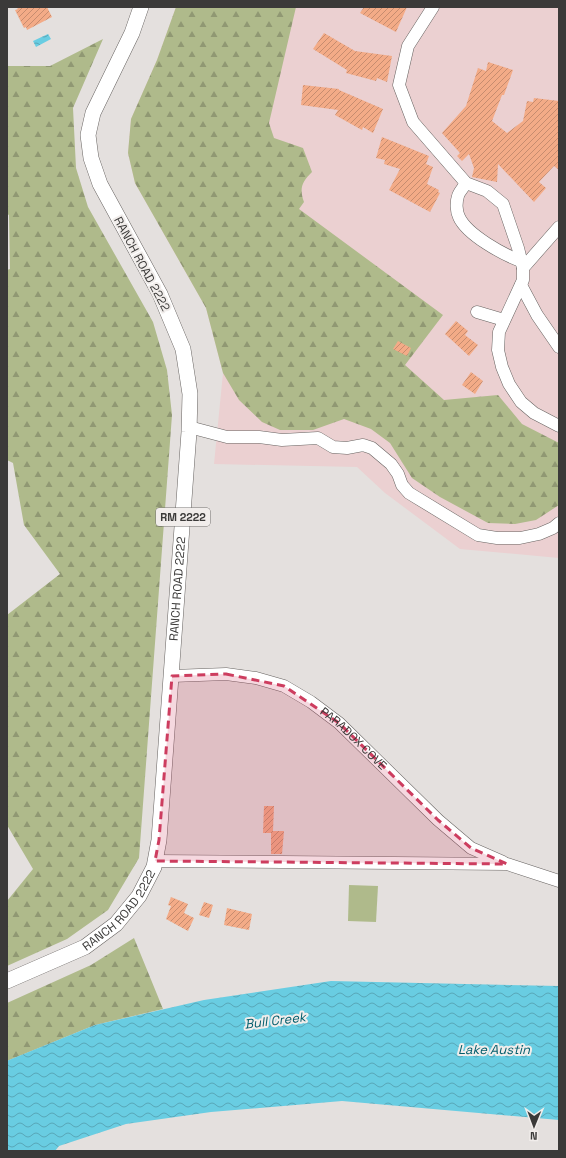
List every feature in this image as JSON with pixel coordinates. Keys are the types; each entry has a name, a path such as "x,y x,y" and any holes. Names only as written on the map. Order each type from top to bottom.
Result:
{"main road":[{"name":"RANCH ROAD 2222","path":"7,981 85,947 116,924 139,896 154,866 159,840 172,676 190,394 183,349 160,294 100,184 91,158 88,135 93,113 132,33 141,7"}],"street":[{"path":"433,7 408,46 399,85 413,122 466,183 487,191 503,204 518,248 522,264 523,280 499,332 498,350 502,367 509,384 522,402 534,413 559,426"},
{"path":"466,183 458,195 457,208 459,218 465,226 487,245 522,264"},
{"path":"522,264 559,227"},
{"path":"521,285 537,315 559,346"},
{"path":"477,312 504,320"},
{"path":"189,427 227,437 259,437 282,440 318,438 333,447 347,448 364,445 372,448 391,464 398,474 402,485 409,493 478,535 498,538 520,538 539,534 553,528 559,523"},
{"name":"PARADOX COVE","path":"172,676 226,674 256,678 284,686 311,702 339,723 438,820 472,848 507,864"},
{"path":"155,861 507,864 559,880"}],"highlighted area":[{"path":"226,674 284,686 339,723 438,820 471,848 507,864 155,861 159,840 172,676"}],"shaded area":[{"path":"176,7 559,7 559,558 460,549 385,493 357,467 214,464 223,373 206,308 135,183 128,153 131,119 157,60"}],"green space":[{"path":"176,7 296,7 269,123 274,138 303,148 312,172 302,186 304,202 299,209 443,315 405,365 444,400 498,395 522,424 559,443 559,505 536,520 515,524 488,523 440,497 412,478 390,443 371,429 344,419 313,430 280,430 262,422 239,400 223,373 206,308 135,183 128,153 131,119 157,60"},
{"path":"103,39 73,108 76,168 88,207 153,322 167,370 172,415 139,858 108,910 67,939 7,966 7,901 33,869 7,825 7,615 60,574 24,525 13,463 7,460 7,270 10,269 9,215 7,214 7,66 50,66"},
{"path":"349,885 378,886 376,922 348,921"},
{"path":"134,938 163,1009 95,1025 7,1061 7,1003 91,965"}],"water":[{"path":"48,34 51,39 36,47 33,41"},
{"name":"Lake Austin","path":"331,981 559,986 559,1120 342,1101 211,1112 126,1124 59,1146 55,1151 7,1151 7,1061 95,1025 204,1000"}],"building":[{"path":"16,7 47,7 52,17 27,30 26,27 24,28 15,10 18,9"},
{"path":"364,7 407,7 396,32 360,13"},
{"path":"324,33 355,51 392,56 387,82 377,78 376,81 346,73 347,70 313,49"},
{"path":"488,62 513,70 492,121 507,133 523,121 527,101 533,102 534,98 559,101 559,170 554,166 539,182 546,188 534,202 498,164 497,182 472,177 474,168 469,154 462,161 457,156 460,153 442,133 466,106 478,68 486,71"},
{"path":"303,85 339,89 383,109 373,133 363,127 362,130 335,115 338,110 301,105"},
{"path":"382,137 429,156 426,164 433,167 427,184 439,190 438,192 440,193 430,212 389,190 400,169 384,164 385,160 376,158"},
{"path":"456,321 468,331 465,335 478,345 469,356 445,334"},
{"path":"398,341 411,348 407,356 393,349"},
{"path":"471,372 483,381 475,394 462,385"},
{"path":"264,806 274,806 273,831 284,831 282,854 271,854 271,833 263,833"},
{"path":"171,897 188,904 184,913 194,918 188,931 166,919 171,906 168,905"},
{"path":"204,902 213,905 209,918 199,915"},
{"path":"227,908 252,914 249,930 224,925"}],"water label":[{"name":"Bull Creek","path":"275,1020"}]}
